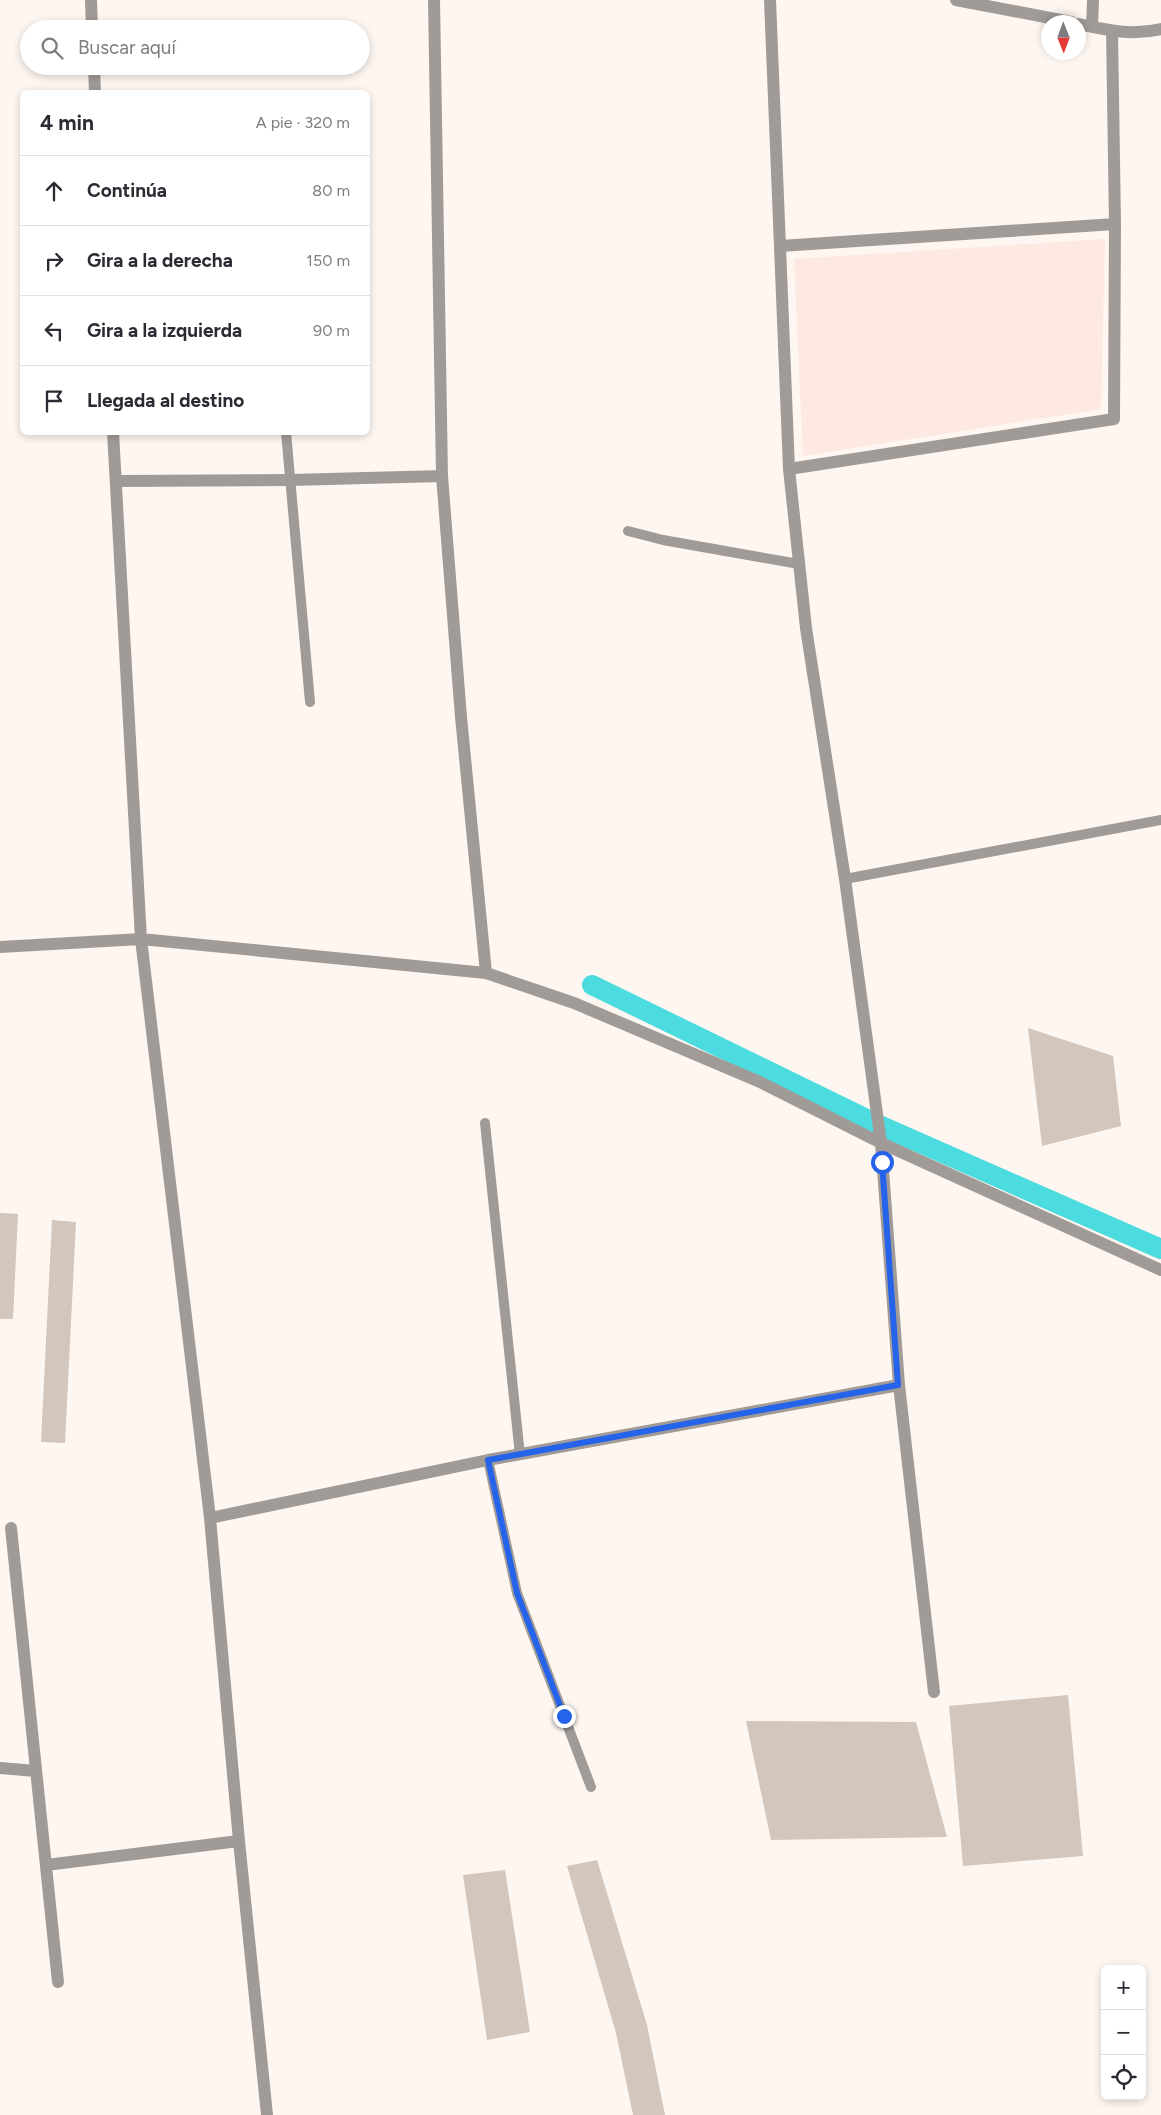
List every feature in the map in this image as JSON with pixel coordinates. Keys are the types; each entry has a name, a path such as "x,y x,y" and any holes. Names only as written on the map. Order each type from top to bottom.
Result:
{"street":[{"path":"90,0 91,20"},
{"path":"434,0 442,476 461,716 486,973"},
{"path":"770,0 789,469 806,628 845,879 881,1143 898,1385 934,1692"},
{"path":"956,0 1041,16"},
{"path":"1092,27 1093,0"},
{"path":"1086,26 1112,31 1142,33 1161,29"},
{"path":"789,469 1114,418 1115,224 1112,31"},
{"path":"94,75 95,90"},
{"path":"780,246 1115,224"},
{"path":"113,435 141,939 210,1518 239,1841 267,2115"},
{"path":"116,481 290,480 442,476"},
{"path":"0,947 141,939 486,973 574,1003 760,1082 881,1143 1161,1270"},
{"path":"210,1518 488,1460 898,1385"},
{"path":"11,1528 58,1982"},
{"path":"0,1768 36,1771"},
{"path":"46,1865 239,1841"}],"lane":[{"path":"286,435 310,702"},
{"path":"628,531 664,540 799,564"},
{"path":"845,879 1161,820"},
{"path":"485,1122 520,1455"},
{"path":"488,1460 517,1593 591,1787"}],"shaded area":[{"path":"1105,239 1101,409 803,456 794,259"}],"building":[{"path":"1028,1028 1113,1056 1121,1126 1042,1146"},
{"path":"0,1213 18,1214 13,1319 0,1319"},
{"path":"52,1220 76,1222 65,1443 41,1442"},
{"path":"1068,1695 1083,1856 963,1866 949,1706"},
{"path":"746,1721 916,1722 947,1837 771,1840"},
{"path":"597,1860 647,2025 665,2115 633,2115 616,2033 567,1866"},
{"path":"505,1870 530,2032 487,2040 463,1875"}],"waterway":[{"path":"592,985 879,1125 1161,1249"}],"route":[{"path":"564,1716 517,1593 488,1460 898,1385 882,1162"}]}
